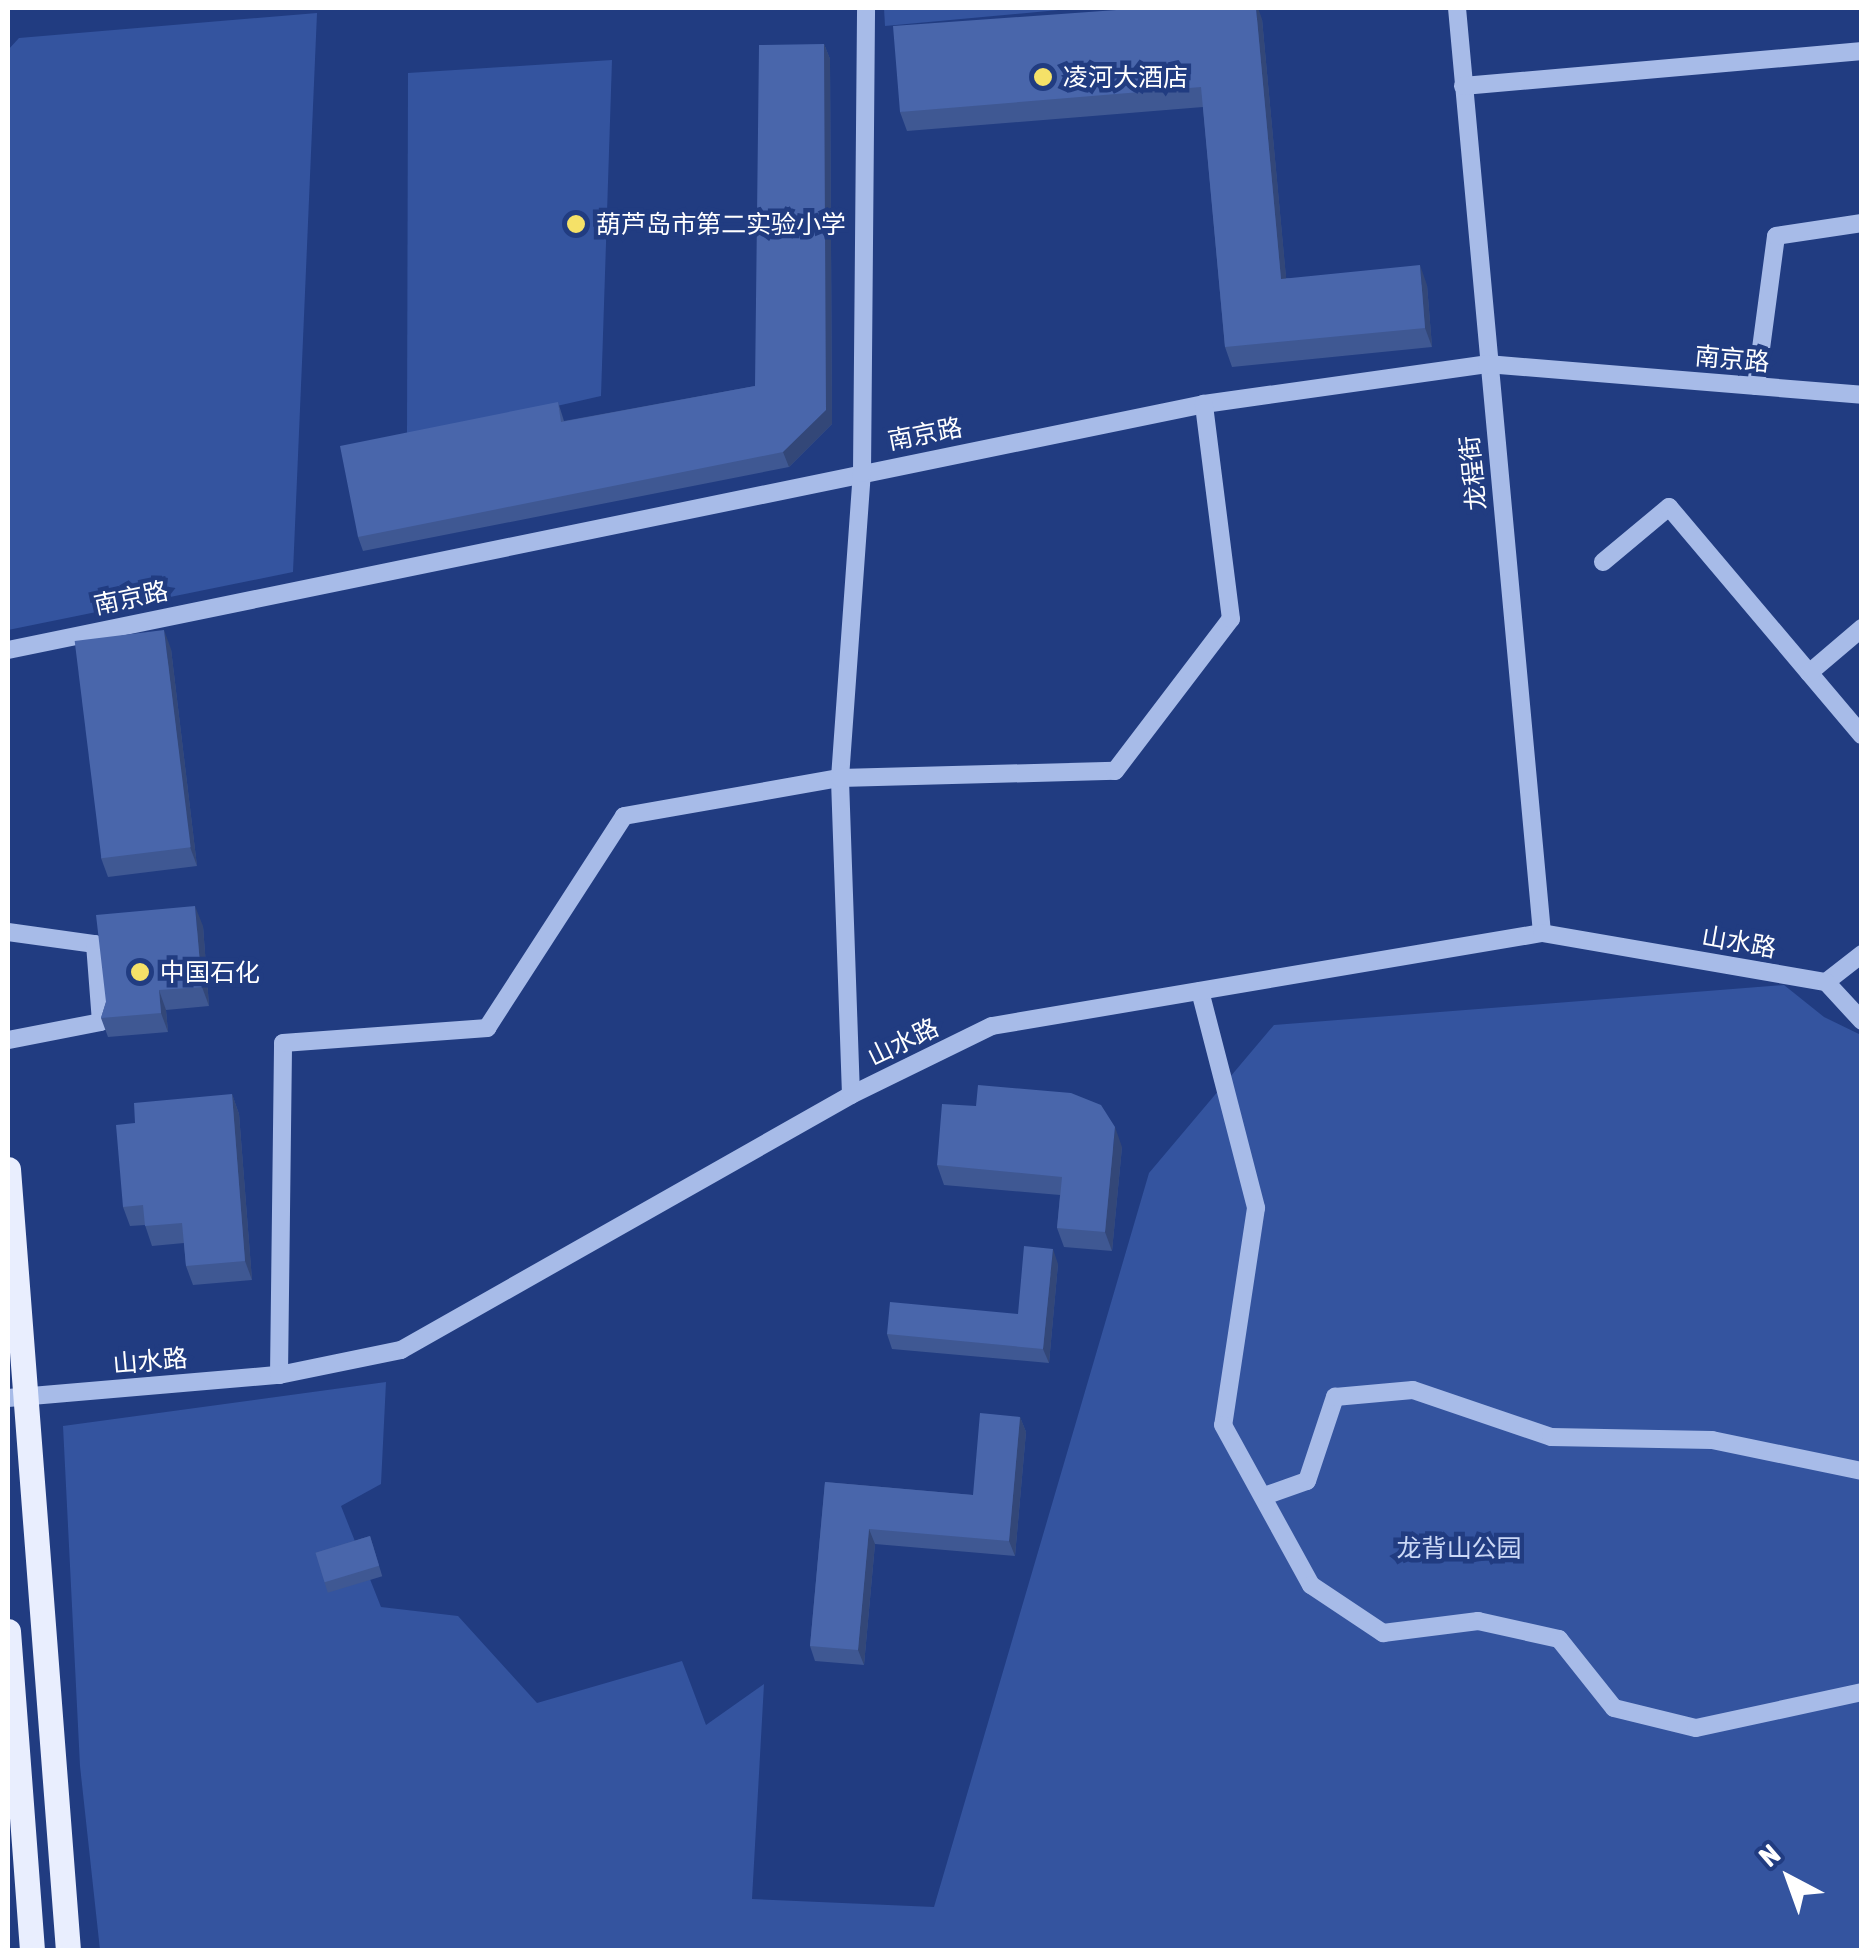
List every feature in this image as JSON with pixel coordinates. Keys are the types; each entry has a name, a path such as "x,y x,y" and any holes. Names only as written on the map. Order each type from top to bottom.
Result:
{"main road":[{"path":"8,1170 17,1397 68,1950"},
{"path":"8,1631 32,1950"}],"street":[{"path":"851,1096 840,778 862,473 866,8"},
{"name":"龙程街","path":"1457,8 1542,934"},
{"path":"1463,86 1862,51"},
{"path":"1756,386 1776,236 1862,223"},
{"name":"南京路","path":"8,650 1204,404 1487,364 1862,394"},
{"path":"279,1376 283,1043 487,1028 624,816 840,778 1115,771 1231,619 1204,404"},
{"path":"1603,562 1669,507 1862,735"},
{"path":"1808,673 1862,628"},
{"path":"8,932 94,944 101,1022 8,1040"},
{"name":"山水路","path":"17,1397 279,1376 400,1350 851,1096 992,1026 1542,934 1826,982"},
{"path":"1862,954 1826,982 1862,1020"},
{"path":"1200,991 1256,1208 1223,1425 1267,1494 1311,1585 1382,1633 1478,1621 1558,1639 1614,1708 1696,1728 1862,1692"},
{"path":"1267,1494 1307,1481 1334,1396 1413,1390 1551,1437 1712,1440 1862,1471"}],"green space":[{"path":"884,8 1080,8 885,26"},
{"path":"317,13 293,572 8,630 8,50 19,38"},
{"path":"612,60 601,396 407,440 408,73"},
{"name":"龙背山公园","path":"1784,985 1824,1017 1861,1035 1861,1950 100,1950 80,1766 63,1426 386,1382 381,1484 341,1506 381,1607 458,1616 537,1703 682,1661 706,1725 764,1684 752,1899 934,1907 1149,1173 1274,1025"}],"building":[{"path":"1144,8 1256,8 1281,279 1420,265 1425,328 1225,347 1201,87 900,112 893,26"},
{"path":"824,44 826,410 783,452 358,537 340,446 558,402 561,422 755,386 759,45"},
{"path":"164,630 191,847 101,858 75,641"},
{"path":"195,906 202,987 159,990 161,1013 101,1018 106,1002 96,915"},
{"path":"978,1085 1071,1093 1101,1105 1115,1127 1105,1232 1057,1228 1062,1177 937,1165 942,1104 976,1106"},
{"path":"232,1094 245,1261 186,1266 182,1223 145,1226 143,1205 123,1207 116,1125 135,1123 134,1103"},
{"path":"1024,1246 1053,1249 1043,1349 887,1334 890,1302 1018,1314"},
{"path":"980,1413 1020,1417 1009,1541 869,1529 858,1650 810,1646 825,1482 973,1495"},
{"path":"370,1536 379,1566 325,1582 315,1553"}],"place":[{"name":"凌河大酒店","path":"1043,77"},
{"name":"葫芦岛市第二实验小学","path":"576,224"},
{"name":"中国石化","path":"140,972"}]}
